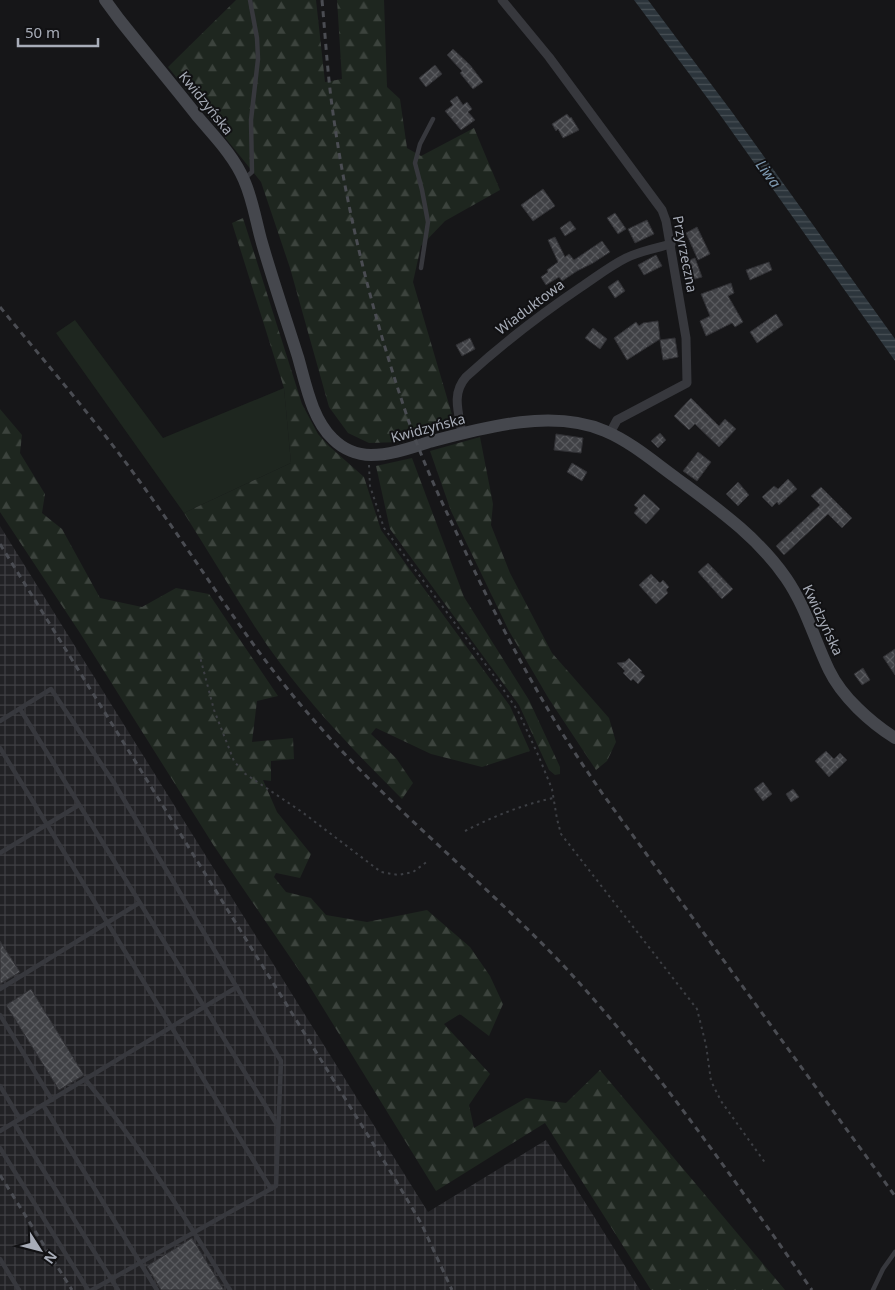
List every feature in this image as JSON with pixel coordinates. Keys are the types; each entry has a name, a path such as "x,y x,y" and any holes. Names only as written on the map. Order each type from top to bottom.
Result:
{"street":[{"name":"Kwidzyńska","path":"105,0 118,19 225,149 244,179 309,396 322,426 332,438 342,447 368,456 387,454 462,433 523,422 556,421 582,424 610,433 624,440 725,515 758,546 785,576 801,603 829,670 838,685 865,715 895,738"},
{"name":"Przyrzeczna","path":"502,0 554,64 662,210 666,222 686,338 687,383 617,420 610,433"},
{"name":"Wiaduktowa","path":"462,433 457,400 458,389 466,377 482,362 561,300 610,267 627,257 670,244"}],"lane":[{"path":"244,179 252,172 251,120 258,59 250,0"},
{"path":"421,268 428,222 415,163 420,144 434,119"},
{"path":"0,721 52,689 114,783 281,1061 276,1186 90,1290 0,1148"},
{"path":"20,709 278,1127"},
{"path":"0,748 271,1189"},
{"path":"0,854 79,805"},
{"path":"0,989 139,903"},
{"path":"0,1132 237,987"},
{"path":"0,1015 52,1100"},
{"path":"85,1079 119,1120 143,1154 230,1290"},
{"path":"0,1086 20,1119"},
{"path":"42,1106 157,1290"},
{"path":"14,1123 118,1290"},
{"path":"873,1290 883,1269 895,1252"},
{"path":"0,1259 19,1290"}],"path":[{"path":"368,456 370,486 384,528 518,711 540,757 552,789 561,834 698,1009 712,1081 721,1101 766,1164"},
{"path":"199,653 214,710 234,761 244,773 302,812 381,872 398,875 413,872 428,861"},
{"path":"465,831 495,815 530,803 553,798"}],"shaded area":[{"path":"0,526 428,1212 546,1140 640,1290 0,1290"}],"green space":[{"path":"236,0 316,0 325,82 342,79 337,0 384,0 387,87 400,99 407,148 421,156 474,128 500,190 445,221 421,246 413,282 453,418 402,442 369,443 348,433 329,407 290,268 261,182 168,67"},
{"path":"243,218 302,404 318,434 364,477 381,530 510,706 530,751 482,767 431,754 376,728 371,734 396,758 413,783 402,799 331,725 282,666 184,513 291,463 284,388 232,223"},
{"path":"75,320 163,438 284,388 291,463 184,513 56,333"},
{"path":"0,409 22,435 20,453 45,494 42,513 62,529 100,598 142,607 176,588 209,594 278,696 257,701 252,742 293,738 294,759 271,761 271,781 263,780 277,812 311,854 300,878 276,873 274,877 286,892 311,898 326,915 367,922 427,910 470,947 490,976 503,1004 489,1036 460,1014 444,1024 490,1074 469,1105 474,1128 526,1098 566,1103 600,1070 785,1290 651,1290 545,1123 436,1191 307,982 214,846 80,633 0,512"},
{"path":"480,437 493,504 491,525 510,573 552,653 609,718 616,742 607,761 596,770 549,699 509,631 451,511 430,451"},
{"path":"412,458 464,597 529,700 560,767 560,774 555,775 549,770 519,705 390,529 376,466"}],"water":[{"name":"Liwa","path":"634,0 648,0 732,112 895,339 895,361 723,119"}],"building":[{"path":"453,49 470,65 483,82 473,89 460,73 462,71 447,55"},
{"path":"435,65 442,74 426,87 419,78"},
{"path":"457,96 463,105 467,102 472,109 468,112 475,120 461,130 445,111 453,105 450,101"},
{"path":"567,114 579,130 563,138 558,129 556,131 552,124"},
{"path":"543,189 555,206 533,221 521,205"},
{"path":"615,213 626,229 618,234 607,218"},
{"path":"647,220 654,234 635,243 628,229"},
{"path":"570,221 576,229 565,236 560,228"},
{"path":"697,227 710,254 698,260 686,233"},
{"path":"555,237 565,257 569,254 574,260 602,241 610,252 562,281 559,277 546,285 541,277 558,262 548,240"},
{"path":"656,255 662,266 644,275 638,265"},
{"path":"695,258 702,277 688,281 684,268 688,266 687,261"},
{"path":"769,262 772,270 750,280 746,270"},
{"path":"618,280 625,291 615,298 608,287"},
{"path":"731,283 734,293 728,296 743,322 735,327 732,323 706,336 700,321 710,316 701,294"},
{"path":"776,314 783,325 757,343 750,332"},
{"path":"658,321 660,339 627,360 614,338 636,322 639,326 643,323"},
{"path":"593,328 607,339 600,349 585,338"},
{"path":"470,338 475,349 462,356 456,345"},
{"path":"675,338 678,357 663,360 660,340"},
{"path":"691,398 719,426 725,419 736,429 719,447 695,424 689,430 674,416"},
{"path":"660,433 666,440 658,448 651,441"},
{"path":"556,434 583,438 581,453 554,450"},
{"path":"698,452 711,462 697,481 683,471"},
{"path":"572,463 587,472 582,481 567,472"},
{"path":"788,479 797,489 779,505 777,502 772,507 762,497 774,486 778,489"},
{"path":"738,482 749,495 738,506 726,494"},
{"path":"821,487 852,518 842,528 828,514 784,555 776,546 820,505 811,496"},
{"path":"644,494 660,509 646,524 634,513 638,508 634,505"},
{"path":"708,563 733,589 722,599 698,572"},
{"path":"651,574 660,583 663,580 669,587 666,590 668,593 656,604 639,585"},
{"path":"895,649 895,675 883,657"},
{"path":"629,658 645,676 638,684 633,679 631,681 623,673 625,671 617,663 625,662"},
{"path":"863,668 870,680 862,685 854,674"},
{"path":"826,751 834,759 840,753 847,760 829,777 815,761"},
{"path":"763,782 772,794 763,801 754,789"},
{"path":"793,789 799,797 791,802 786,794"},
{"path":"0,941 20,972 0,984"},
{"path":"31,989 84,1075 59,1090 6,1005"},
{"path":"192,1238 224,1290 161,1290 147,1266"}],"railway":[{"path":"322,0 337,139 352,221 372,302 414,437 472,565 522,664 564,736 602,793 895,1196"},
{"path":"0,307 112,445 284,685 336,745 367,777 530,932 596,1002 661,1082 723,1164 812,1290"},
{"path":"0,544 392,1174 421,1223 452,1290"},
{"path":"0,1175 72,1290"}]}
